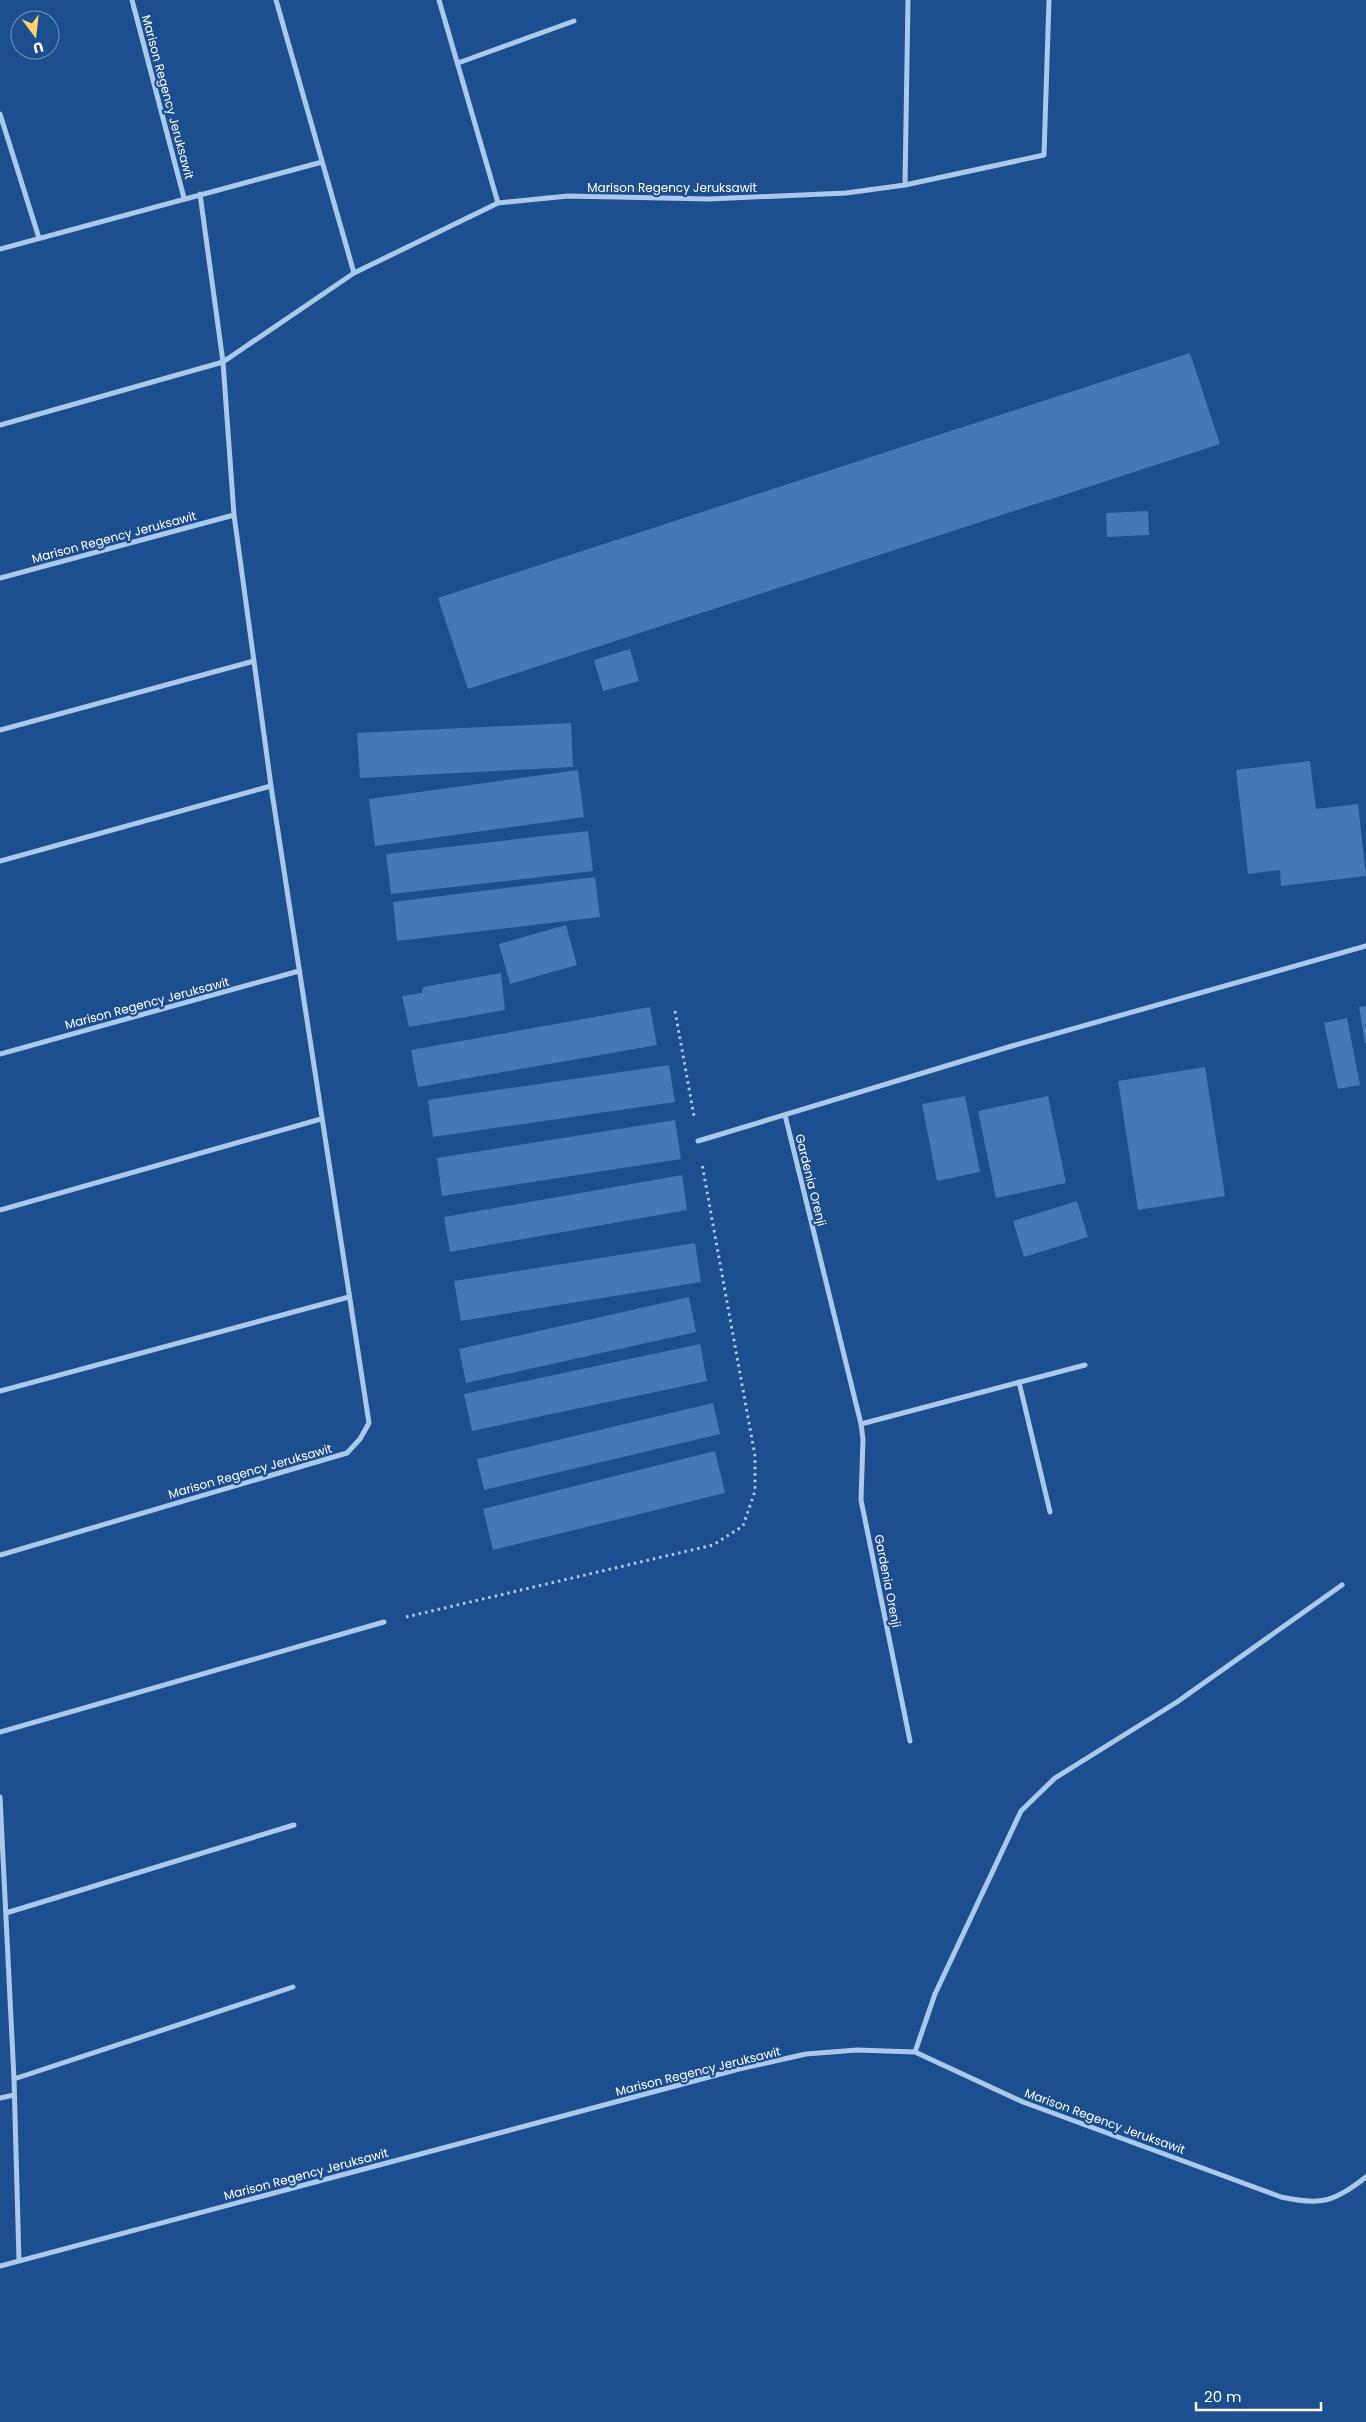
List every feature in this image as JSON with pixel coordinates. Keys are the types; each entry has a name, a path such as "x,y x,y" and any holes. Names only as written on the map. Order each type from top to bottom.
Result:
{"street":[{"name":"Marison Regency Jeruksawit","path":"132,0 184,198"},
{"path":"276,0 354,274"},
{"path":"439,0 498,203"},
{"path":"905,185 908,0"},
{"name":"Marison Regency Jeruksawit","path":"0,425 223,362 354,274 498,203 568,196 710,199 836,194 905,185 1044,155 1049,0"},
{"path":"458,64 574,21"},
{"path":"0,114 39,238"},
{"name":"Marison Regency Jeruksawit","path":"0,249 322,162"},
{"name":"Marison Regency Jeruksawit","path":"0,1555 347,1453 360,1439 369,1424 271,786 234,515 223,362 200,194"},
{"name":"Marison Regency Jeruksawit","path":"0,578 234,515"},
{"path":"0,730 254,661"},
{"path":"0,861 271,786"},
{"path":"698,1141 1012,1046 1366,946"},
{"name":"Marison Regency Jeruksawit","path":"0,1054 299,971"},
{"name":"Gardenia Orenji","path":"785,1115 861,1424 864,1440 861,1500 910,1741"},
{"path":"0,1210 321,1119"},
{"path":"0,1391 349,1297"},
{"path":"861,1424 1085,1365"},
{"path":"1018,1382 1050,1512"},
{"path":"914,2052 935,1994 1021,1811 1055,1778 1177,1702 1342,1585"},
{"path":"0,1732 384,1622"},
{"path":"0,1797 14,2079 19,2260"},
{"path":"6,1913 294,1825"},
{"path":"0,1928 6,1926"},
{"path":"14,2079 293,1987"},
{"name":"Marison Regency Jeruksawit","path":"0,2266 739,2069 806,2054 857,2050 914,2052 1023,2102 1280,2197 1307,2202 1327,2200 1342,2194 1366,2177"},
{"path":"0,2098 14,2095"}],"path":[{"path":"384,1622 713,1545 743,1526 755,1491 755,1456 675,1011"}],"building":[{"path":"1190,353 1220,444 468,689 438,598"},
{"path":"1148,511 1149,535 1107,537 1106,513"},
{"path":"630,649 639,681 603,691 594,660"},
{"path":"571,723 573,767 360,778 357,733"},
{"path":"1310,761 1316,809 1358,804 1366,876 1281,886 1280,870 1248,874 1236,770"},
{"path":"578,770 584,817 375,846 369,799"},
{"path":"588,831 593,871 391,894 386,854"},
{"path":"595,877 600,917 397,941 393,902"},
{"path":"566,925 577,965 510,984 499,944"},
{"path":"501,973 505,1010 409,1027 402,996 422,993 423,987"},
{"path":"1366,1006 1366,1043 1365,1043 1359,1007"},
{"path":"650,1007 657,1045 418,1087 411,1050"},
{"path":"1347,1018 1360,1085 1338,1089 1324,1023"},
{"path":"669,1065 675,1102 433,1137 428,1100"},
{"path":"1205,1067 1225,1196 1138,1210 1118,1081"},
{"path":"965,1096 980,1172 937,1181 922,1104"},
{"path":"1048,1096 1066,1183 996,1198 978,1111"},
{"path":"675,1120 681,1159 442,1196 437,1158"},
{"path":"682,1175 687,1210 450,1252 444,1217"},
{"path":"1077,1201 1088,1237 1024,1257 1013,1221"},
{"path":"695,1243 701,1282 461,1321 454,1281"},
{"path":"689,1297 696,1332 466,1383 459,1349"},
{"path":"700,1344 707,1381 472,1431 464,1394"},
{"path":"713,1403 720,1434 484,1490 477,1459"},
{"path":"715,1451 725,1493 493,1550 483,1509"}]}
